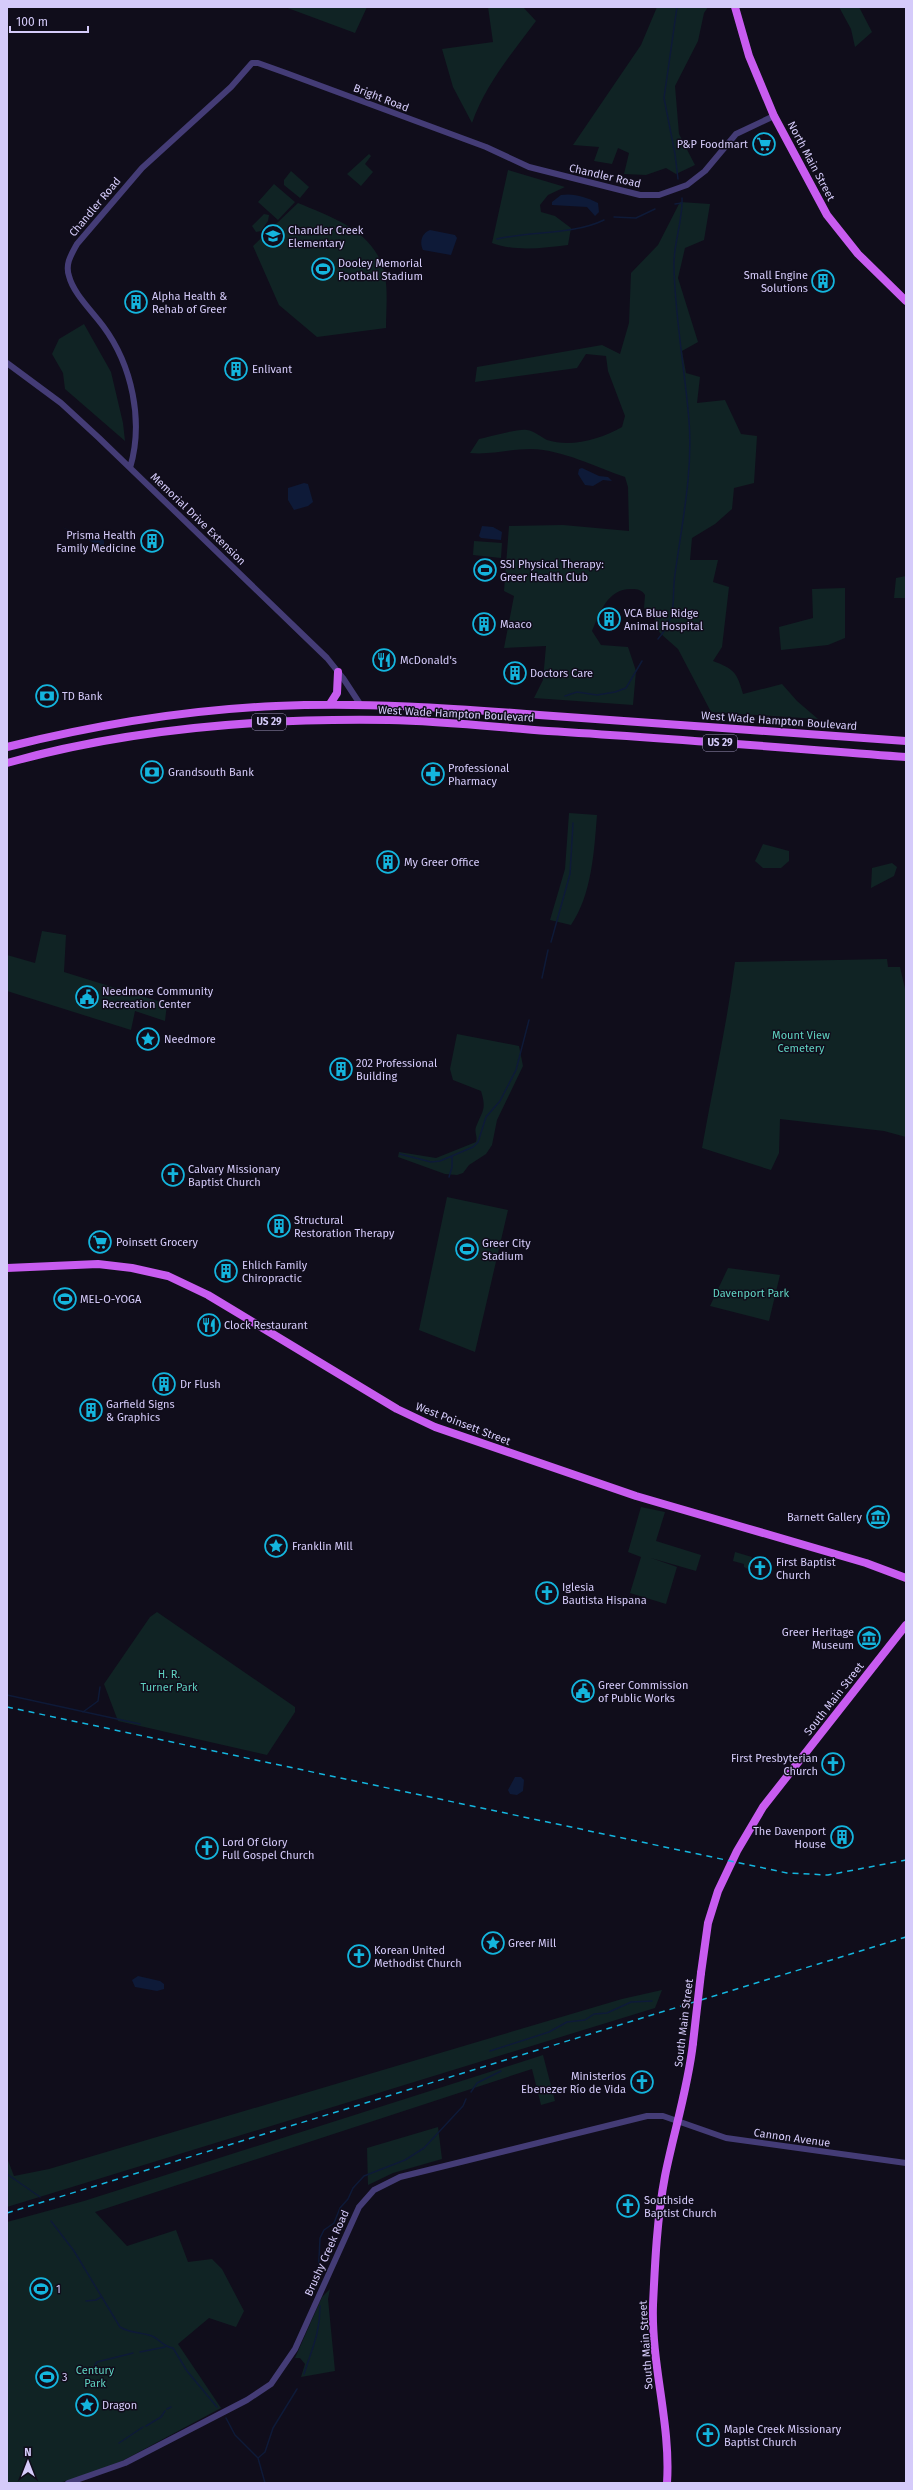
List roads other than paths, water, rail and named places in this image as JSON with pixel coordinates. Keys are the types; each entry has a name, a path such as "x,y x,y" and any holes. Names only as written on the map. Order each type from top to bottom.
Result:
{"main road":[{"name":"North Main Street","path":"735,7 750,56 774,116 827,215 868,265 906,301"},
{"path":"330,704 338,689 338,672"},
{"name":"West Wade Hampton Boulevard","path":"7,747 76,731 160,717 232,709 330,704 430,706 906,741"},
{"name":"West Wade Hampton Boulevard","path":"7,763 79,746 169,731 234,724 324,719 448,722 906,756"},
{"name":"West Poinsett Street","path":"7,1268 98,1264 132,1268 168,1276 208,1295 397,1409 435,1427 636,1496 866,1563 906,1578"},
{"name":"South Main Street","path":"667,2483 667,2458 653,2317 661,2199 693,2043 708,1923 718,1892 736,1851 763,1807 906,1625"}],"street":[{"name":"Chandler Road","path":"130,468 136,448 137,426 125,368 106,330 71,282 68,268 69,259 76,244 142,168 231,86 252,63"},
{"name":"Bright Road","path":"252,63 258,63 286,73 486,147 502,155"},
{"name":"Chandler Road","path":"502,155 529,167 619,191 640,195 659,195 678,190 693,182 705,171 736,134 774,116"},
{"name":"Memorial Drive Extension","path":"7,363 61,404 130,468 338,672 360,704"},
{"name":"Brushy Creek Road","path":"68,2483 130,2460 246,2400 272,2384 295,2349 352,2218 365,2198 380,2186 407,2176 626,2119 657,2115 678,2121"},
{"name":"Cannon Avenue","path":"678,2121 726,2138 906,2162"}],"water":[{"path":"561,195 575,195 598,203 599,212 595,216 587,207 552,205 552,202"},
{"path":"430,230 455,235 457,238 451,255 423,250 421,244 422,238 427,231"},
{"path":"582,468 599,476 608,477 612,481 603,480 593,486 585,485 578,474 579,469"},
{"path":"304,483 308,484 313,502 308,506 294,510 288,500 288,488"},
{"path":"482,526 493,527 502,532 501,540 481,538 479,536"},
{"path":"62,527 93,540 104,539 104,548"},
{"path":"515,1777 521,1777 524,1780 523,1791 517,1795 510,1794 508,1790"},
{"path":"138,1976 160,1981 164,1984 164,1989 157,1991 135,1987 132,1980"}],"waterway":[{"path":"677,7 664,98 675,154 678,179"},
{"path":"658,639 665,630 672,615 675,574 688,478 690,440 689,421 676,306 674,267 682,198"},
{"path":"675,204 682,203"},
{"path":"614,217 636,218 655,209"},
{"path":"497,239 579,228 604,220"},
{"path":"565,696 577,692 597,695 615,692 626,688 642,661"},
{"path":"551,942 570,874 573,823"},
{"path":"542,978 548,950"},
{"path":"400,1154 431,1162 440,1161 473,1147 478,1142 486,1117 500,1101 516,1070 529,1020"},
{"path":"449,1177 452,1167 452,1156"},
{"path":"83,1712 98,1701 100,1687"},
{"path":"7,1695 140,1724"},
{"path":"490,2051 549,2032 567,2022 585,2020 594,2014 607,2013 631,2002 652,2001"},
{"path":"471,2092 477,2083 501,2071"},
{"path":"318,2279 320,2238 324,2230 334,2223 340,2208 348,2199 353,2188 364,2176 405,2160 424,2148 463,2106 466,2099"},
{"path":"7,2174 40,2197"},
{"path":"51,2221 74,2251 120,2327 128,2331 154,2337 165,2345 173,2348 187,2371 217,2407"},
{"path":"86,2301 96,2300 101,2297"},
{"path":"304,2374 319,2325 320,2306"},
{"path":"140,2352 165,2347"},
{"path":"86,2376 91,2372 97,2362 133,2353"},
{"path":"258,2458 265,2452 273,2428 297,2389"},
{"path":"167,2409 171,2407"},
{"path":"146,2426 161,2417 165,2411"},
{"path":"226,2418 235,2435 258,2458 265,2483"},
{"path":"119,2443 143,2427"}],"railway":[{"path":"7,1707 787,1873 828,1875 906,1860"},
{"path":"7,2213 906,1937"}],"place":[{"name":"P&P Foodmart","path":"764,144"},
{"name":"Chandler Creek Elementary","path":"273,236"},
{"name":"Dooley Memorial Football Stadium","path":"323,269"},
{"name":"Small Engine Solutions","path":"823,281"},
{"name":"Alpha Health & Rehab of Greer","path":"136,302"},
{"name":"Enlivant","path":"236,369"},
{"name":"Prisma Health Family Medicine","path":"152,541"},
{"name":"SSI Physical Therapy: Greer Health Club","path":"485,570"},
{"name":"VCA Blue Ridge Animal Hospital","path":"609,619"},
{"name":"Maaco","path":"484,624"},
{"name":"McDonald's","path":"384,660"},
{"name":"Doctors Care","path":"515,673"},
{"name":"TD Bank","path":"47,696"},
{"name":"Grandsouth Bank","path":"152,772"},
{"name":"Professional Pharmacy","path":"433,774"},
{"name":"My Greer Office","path":"388,862"},
{"name":"Needmore Community Recreation Center","path":"87,997"},
{"name":"Needmore","path":"148,1039"},
{"name":"202 Professional Building","path":"341,1069"},
{"name":"Calvary Missionary Baptist Church","path":"173,1175"},
{"name":"Structural Restoration Therapy","path":"279,1226"},
{"name":"Poinsett Grocery","path":"100,1242"},
{"name":"Greer City Stadium","path":"467,1249"},
{"name":"Ehlich Family Chiropractic","path":"226,1271"},
{"name":"MEL-O-YOGA","path":"65,1299"},
{"name":"Clock Restaurant","path":"209,1325"},
{"name":"Dr Flush","path":"164,1384"},
{"name":"Garfield Signs & Graphics","path":"91,1410"},
{"name":"Barnett Gallery","path":"878,1517"},
{"name":"Franklin Mill","path":"276,1546"},
{"name":"First Baptist Church","path":"760,1568"},
{"name":"Iglesia Bautista Hispana","path":"547,1593"},
{"name":"Greer Heritage Museum","path":"869,1638"},
{"name":"Greer Commission of Public Works","path":"583,1691"},
{"name":"First Presbyterian Church","path":"833,1764"},
{"name":"The Davenport House","path":"842,1837"},
{"name":"Lord Of Glory Full Gospel Church","path":"207,1848"},
{"name":"Greer Mill","path":"493,1943"},
{"name":"Korean United Methodist Church","path":"359,1956"},
{"name":"Ministerios Ebenezer Río de Vida","path":"642,2082"},
{"name":"Southside Baptist Church","path":"628,2206"},
{"name":"1","path":"41,2289"},
{"name":"3","path":"47,2377"},
{"name":"Dragon","path":"87,2405"},
{"name":"Maple Creek Missionary Baptist Church","path":"708,2435"}],"park label":[{"name":"Mount View Cemetery","path":"801,1041"},
{"name":"Davenport Park","path":"751,1293"},
{"name":"H. R. Turner Park","path":"169,1680"},
{"name":"Century Park","path":"95,2376"}]}
